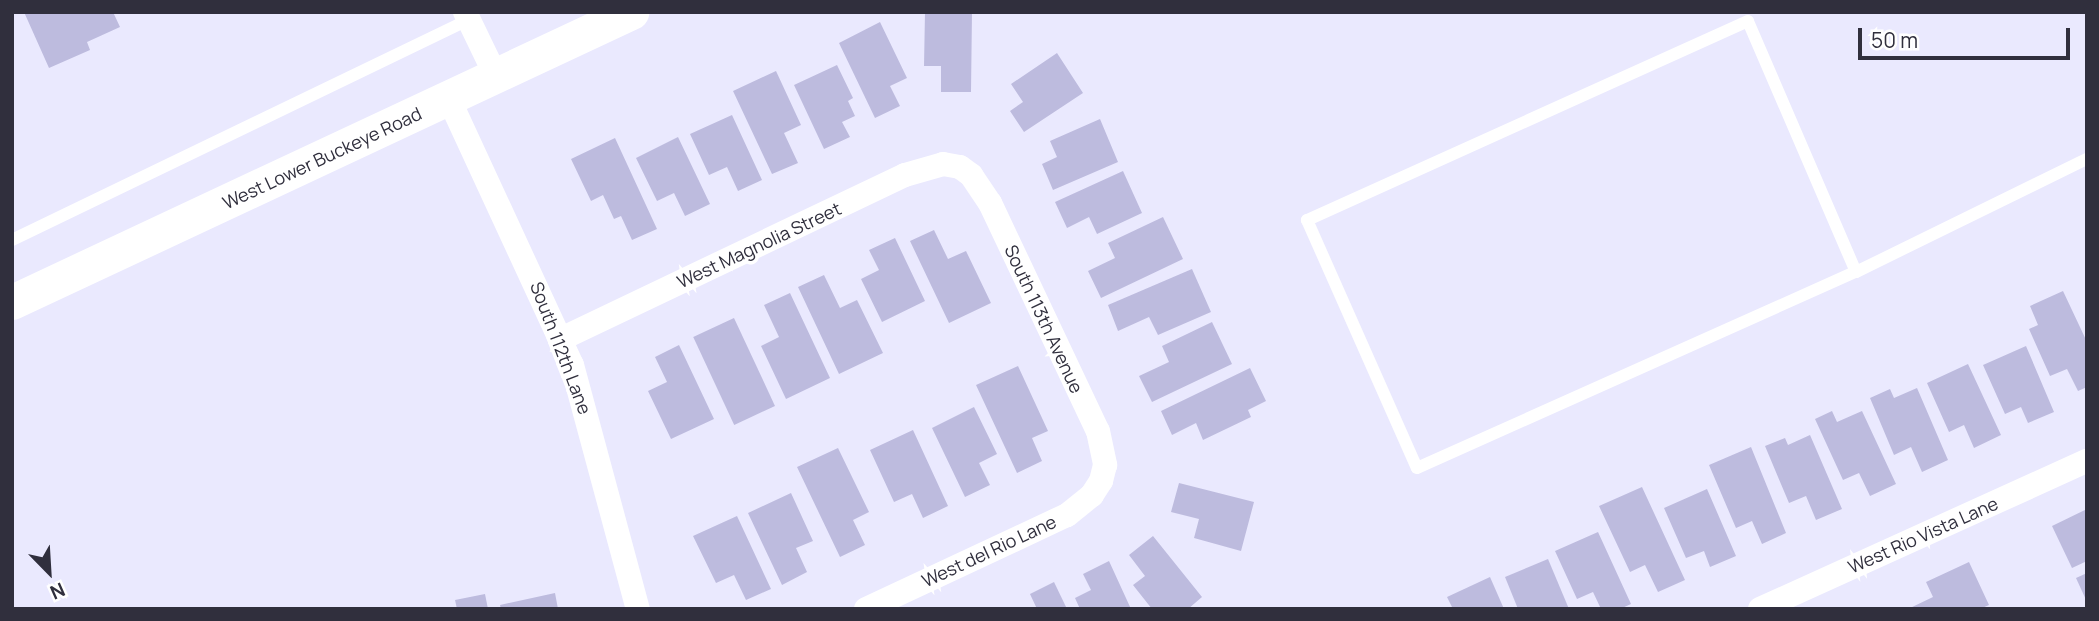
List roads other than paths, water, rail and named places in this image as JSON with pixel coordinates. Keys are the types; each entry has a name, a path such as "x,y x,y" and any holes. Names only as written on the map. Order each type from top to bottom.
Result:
{"main road":[{"name":"West Lower Buckeye Road","path":"12,302 631,12"}],"street":[{"path":"467,16 496,76"},
{"name":"South 112th Lane","path":"449,99 561,339 590,421 638,609"},
{"name":"West Magnolia Street","path":"561,339 905,176 943,164 960,167"},
{"name":"South 113th Avenue","path":"960,167 990,203 1098,431 1104,457 1101,481"},
{"name":"West Rio Vista Lane","path":"1760,609 1801,600 2087,461"},
{"name":"West del Rio Lane","path":"866,609 1067,514 1092,495 1101,481"}],"lane":[{"path":"12,240 467,16"},
{"path":"1856,272 1748,21 1307,220 1416,468 1856,272 2087,159"}]}
